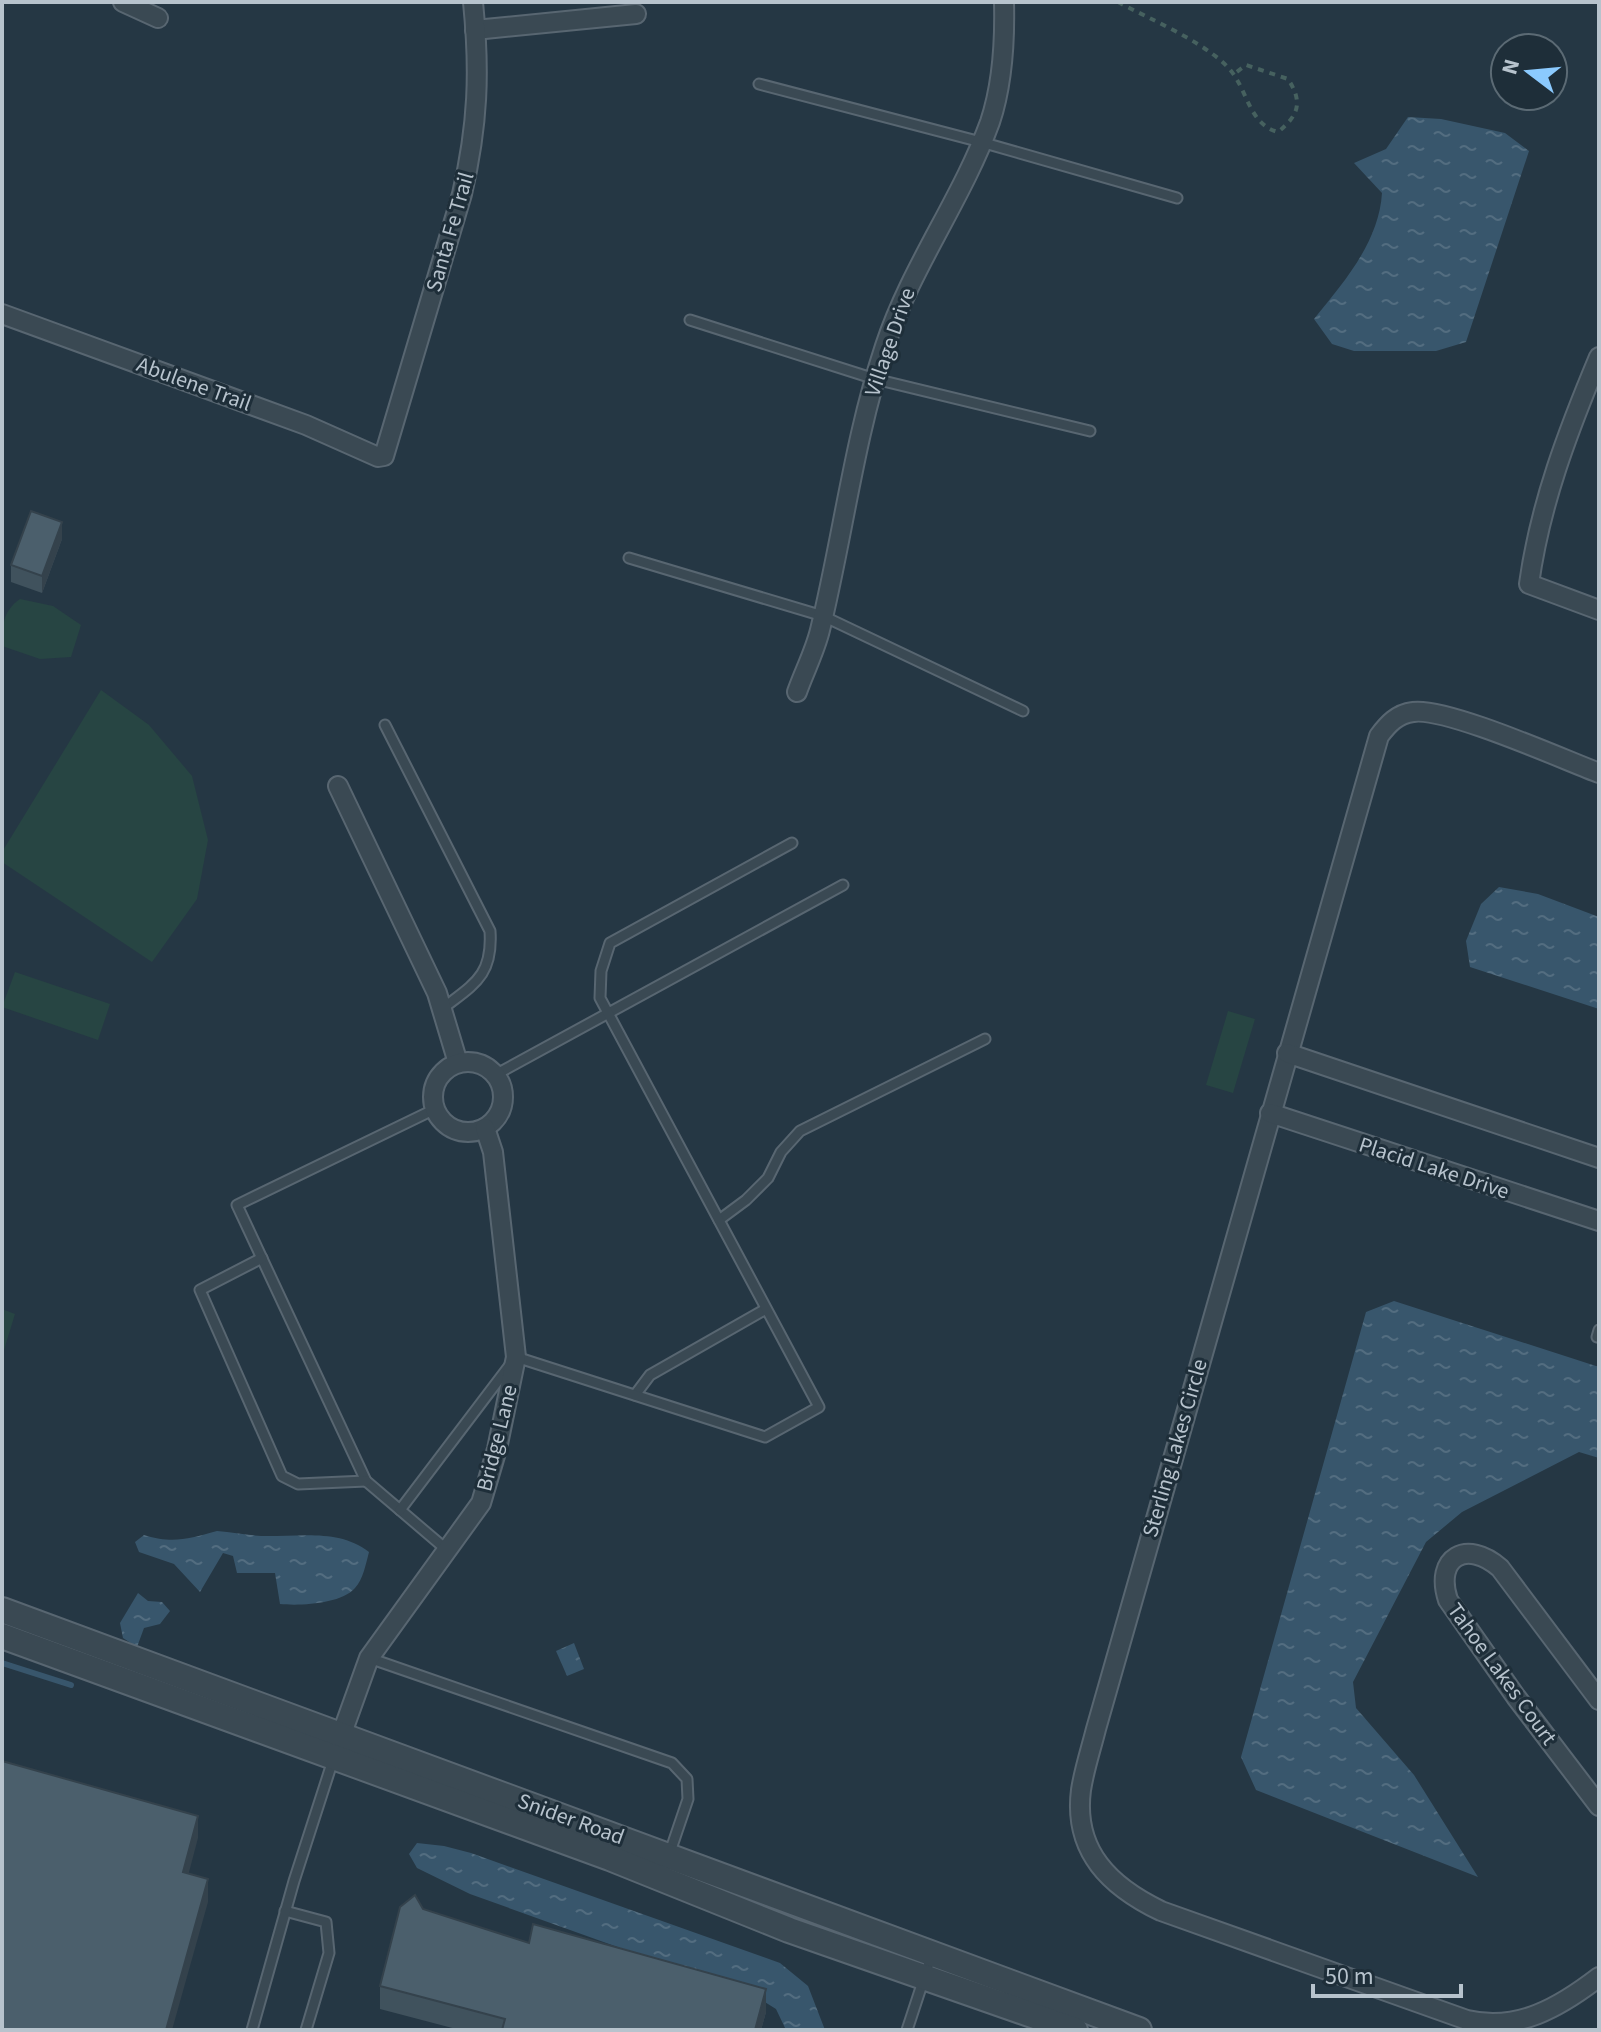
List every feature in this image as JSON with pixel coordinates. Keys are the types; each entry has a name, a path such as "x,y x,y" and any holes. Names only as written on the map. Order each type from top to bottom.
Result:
{"street":[{"path":"123,2 158,18"},
{"name":"Santa Fe Trail","path":"384,456 472,152 478,65 473,2"},
{"name":"Village Drive","path":"797,692 819,633 875,379 894,319 924,253 973,162 998,92 1004,2"},
{"path":"475,30 636,14"},
{"name":"Abulene Trail","path":"2,314 306,425 378,457 384,456"},
{"path":"1599,357 1565,438 1535,539 1529,584 1599,610"},
{"name":"Sterling Lakes Circle","path":"1599,773 1427,711 1399,715 1387,724 1373,749 1081,1786 1081,1815 1087,1844 1094,1857 1112,1880 1135,1898 1161,1911 1467,2020 1496,2024 1539,2015 1566,2002 1599,1977"},
{"path":"338,786 437,993 458,1063"},
{"path":"1287,1053 1599,1158"},
{"path":"458,1063 477,1063 495,1075 500,1083 503,1102 495,1120 474,1132 455,1130 445,1124 435,1109 433,1094 435,1084 447,1069 458,1063"},
{"name":"Placid Lake Drive","path":"1270,1113 1599,1221"},
{"name":"Bridge Lane","path":"338,1746 369,1658 481,1503 497,1449 516,1357 493,1152 485,1128"},
{"name":"Tahoe Lakes Court","path":"1599,1700 1500,1568 1488,1558 1472,1552 1456,1556 1445,1569 1443,1585 1448,1600 1516,1697 1599,1806"},
{"name":"Snider Road","path":"2,1610 789,1930 1075,2030"},
{"name":"Snider Road","path":"2,1636 669,1855 1139,2030"}],"lane":[{"path":"759,84 981,142 1177,198"},
{"path":"690,320 875,379 1090,431"},
{"path":"629,558 823,616 1023,711"},
{"path":"385,725 490,931 492,954 478,980 442,1009"},
{"path":"400,1510 516,1357 765,1437 819,1407 600,998 601,971 610,943 792,843"},
{"path":"495,1075 843,885"},
{"path":"719,1220 768,1178 781,1152 800,1131 985,1039"},
{"path":"435,1109 237,1205 366,1481 447,1550"},
{"path":"262,1258 200,1290 282,1476 298,1484 366,1481"},
{"path":"635,1395 650,1375 766,1309"},
{"path":"369,1658 672,1763 687,1779 688,1799 669,1855"},
{"path":"252,2030 285,1911 338,1746"},
{"path":"285,1911 326,1922 329,1953 306,2030"},
{"path":"907,2030 932,1954"}],"path":[{"path":"1118,2 1205,49 1234,74 1266,129 1278,132 1289,123 1297,108 1298,94 1288,79 1246,65 1234,74"}],"green space":[{"path":"20,599 53,606 81,625 71,657 40,659 2,646 5,619 10,608"},
{"path":"101,690 149,725 192,776 208,840 197,899 152,962 2,862 2,852"},
{"path":"15,972 110,1004 98,1040 2,1007"},
{"path":"1228,1011 1255,1019 1233,1093 1206,1085"},
{"path":"2,1309 15,1314 4,1350 2,1350"}],"water":[{"path":"1408,117 1441,119 1505,133 1529,151 1466,342 1436,351 1354,351 1332,344 1314,319 1358,260 1379,211 1382,193 1354,163 1386,149"},
{"path":"1499,887 1538,894 1599,917 1599,1009 1470,967 1466,941 1481,904"},
{"path":"1394,1301 1599,1367 1599,1458 1579,1452 1462,1512 1426,1542 1353,1682 1356,1708 1414,1775 1478,1877 1256,1790 1241,1757 1366,1312"},
{"path":"217,1531 261,1536 331,1537 357,1544 369,1552 360,1581 349,1593 320,1603 288,1605 280,1604 275,1573 237,1573 233,1556 223,1553 200,1592 174,1564 139,1552 135,1542 144,1535 180,1539"},
{"path":"138,1593 148,1601 162,1602 170,1611 160,1624 144,1628 137,1647 123,1638 120,1623"},
{"path":"574,1643 584,1669 567,1676 556,1651"},
{"path":"417,1843 471,1853 780,1963 808,1986 825,2030 786,2030 776,2009 757,1997 470,1894 417,1868 409,1854"}],"building":[{"path":"31,511 62,522 42,576 11,565"},
{"path":"2,1761 198,1816 183,1872 208,1879 166,2030 2,2030"},
{"path":"415,1895 423,1909 529,1943 533,1924 766,1989 755,2030 502,2030 505,2019 380,1986 400,1907"}],"waterway":[{"path":"2,1663 71,1685"}]}
